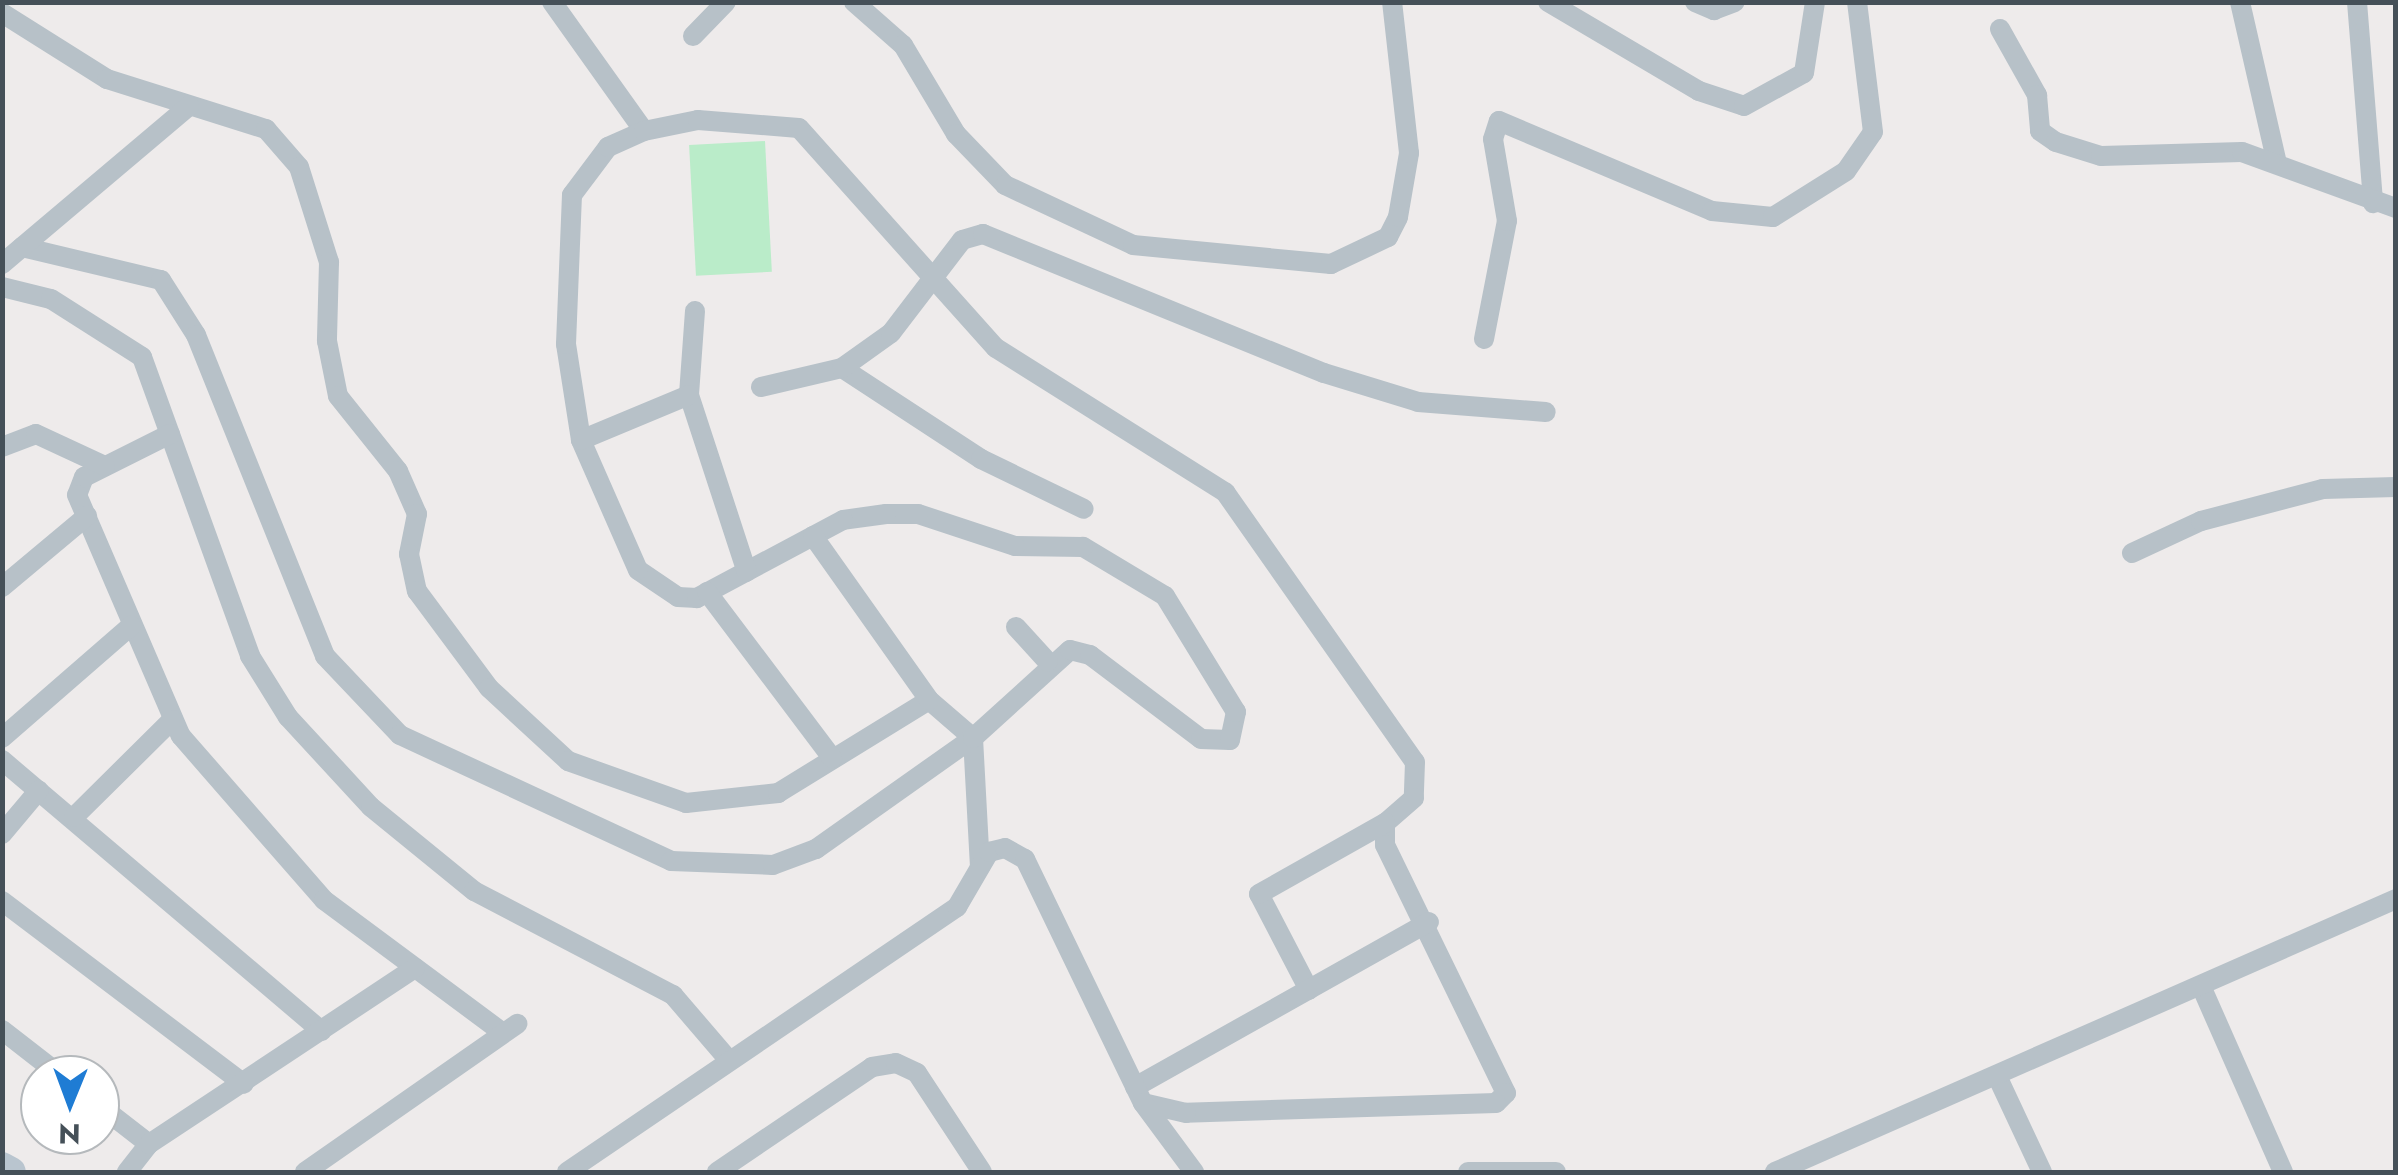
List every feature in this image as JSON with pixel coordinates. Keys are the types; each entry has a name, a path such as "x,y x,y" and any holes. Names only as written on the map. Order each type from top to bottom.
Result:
{"street":[{"path":"552,2 644,130"},
{"path":"693,36 726,2"},
{"path":"854,2 904,45 956,134 1005,185 1133,245 1331,264 1388,237 1398,217 1409,153 1392,2"},
{"path":"1548,2 1699,92 1744,106 1804,73 1815,2"},
{"path":"1696,2 1730,5"},
{"path":"1484,339 1507,221 1494,139 1499,121 1712,212 1774,217 1846,171 1873,132 1857,2"},
{"path":"2240,2 2277,164"},
{"path":"2357,2 2373,204"},
{"path":"2,13 107,79 266,129 299,167 328,262 326,340 338,396 398,471 416,514 408,554 418,591 489,688 568,762 686,803 778,794 930,700"},
{"path":"2000,30 2037,96 2040,131 2056,142 2101,156 2208,148 2277,164 2373,204 2396,208"},
{"path":"2,264 188,106"},
{"path":"22,247 162,280 196,334 325,656 400,735 671,861 773,865 816,849 974,738 1048,662 1070,650 1090,654 1201,739 1230,740 1236,725 1165,596 1083,547 1014,546 918,514 843,520 707,592 678,597 638,570 581,440 566,344 572,195 608,147 644,130 698,120 799,128 936,280 1025,368 1225,492 1415,762 1414,798 1385,824 1260,894 1309,990"},
{"path":"761,386 842,368 892,333 936,280 962,240 982,234 1324,374 1418,402 1546,412"},
{"path":"2,287 51,300 142,357 250,656 288,717 371,807 474,891 673,995 727,1058"},
{"path":"695,311 689,395 747,572"},
{"path":"842,368 981,459 1084,509"},
{"path":"581,440 689,395"},
{"path":"2,447 36,434 105,466"},
{"path":"170,434 105,466 76,487 172,720 224,794 324,900 415,968 510,1028 305,1172"},
{"path":"2132,553 2201,520 2322,489 2396,487"},
{"path":"2,587 87,516"},
{"path":"813,536 930,700 974,738 980,867"},
{"path":"707,592 832,758"},
{"path":"2,738 131,626"},
{"path":"1016,628 1048,662"},
{"path":"74,818 172,720"},
{"path":"2,760 322,1030"},
{"path":"2,834 38,790"},
{"path":"1138,1095 1186,1113 1496,1103 1506,1078 1429,922 1385,845 1385,824"},
{"path":"567,1172 727,1058 957,908 980,867 1005,848 1025,858 1138,1095 1194,1172"},
{"path":"1775,1172 1810,1165 1996,1076 2395,900"},
{"path":"2,901 244,1084"},
{"path":"1138,1095 1429,922"},
{"path":"127,1172 149,1144 415,968"},
{"path":"2201,986 2283,1172"},
{"path":"2,1030 34,1055"},
{"path":"717,1172 872,1067 896,1063 917,1072 974,1170"},
{"path":"1996,1076 2042,1172"},
{"path":"120,1122 149,1144"},
{"path":"2,1167 11,1172"},
{"path":"1468,1172 1556,1172"}],"green space":[{"path":"765,141 772,272 696,276 689,145"}]}
